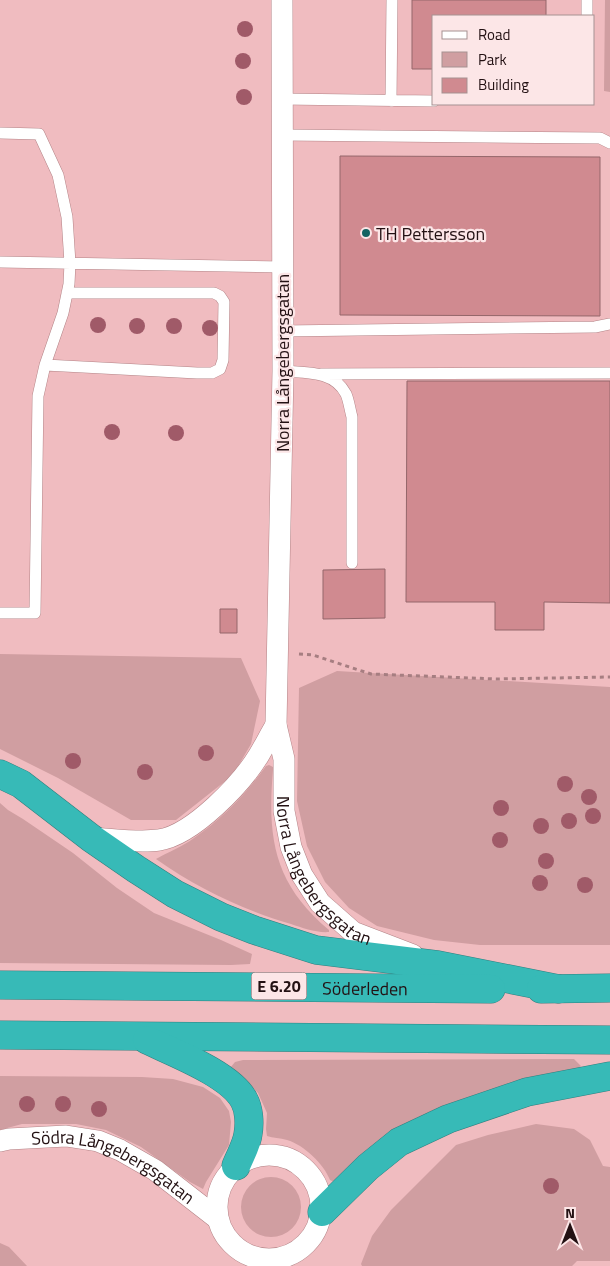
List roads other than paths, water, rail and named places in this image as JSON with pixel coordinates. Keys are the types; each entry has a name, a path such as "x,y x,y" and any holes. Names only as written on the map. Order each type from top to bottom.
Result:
{"highway":[{"path":"0,774 21,784 91,838 175,894 221,917 254,930 316,950 438,965 559,990"},
{"name":"Söderleden","path":"0,984 559,990 610,988"},
{"path":"0,1035 610,1040"},
{"path":"142,1037 218,1074 238,1090 245,1101 249,1120 248,1136 236,1166"},
{"path":"318,1224 368,1167 399,1142 448,1119 527,1092 610,1076"}],"street":[{"name":"Norra Långebergsgatan","path":"282,0 283,371 276,725 284,759 284,811 291,847 302,875 320,903 354,932 438,965"},
{"name":"Norra Långebergsgatan","path":"91,838 161,840 178,834 227,796 258,756 276,725"},
{"name":"Södra Långebergsgatan","path":"0,1142 9,1139 66,1136 98,1141 120,1150 155,1170 218,1219"},
{"path":"243,1266 218,1219 218,1196 225,1180 236,1166 249,1158 264,1154 280,1155 294,1160 307,1170 316,1182 321,1196 318,1224 304,1266"},
{"path":"232,1244 256,1258 270,1260 283,1258 305,1246 318,1224"}],"lane":[{"path":"391,101 392,0"},
{"path":"587,0 587,15"},
{"path":"282,99 432,101"},
{"path":"0,134 39,134 58,175 66,217 70,263 63,314 45,364 38,396 34,613 0,613"},
{"path":"282,135 600,138 610,143"},
{"path":"0,262 282,267"},
{"path":"45,364 212,373 220,369 223,360 224,302 214,292 67,293"},
{"path":"283,331 595,327 610,324"},
{"path":"283,371 321,374 610,373"},
{"path":"321,374 336,381 346,394 352,417 352,562"}],"place":[{"name":"TH Pettersson","path":"366,233"}]}
